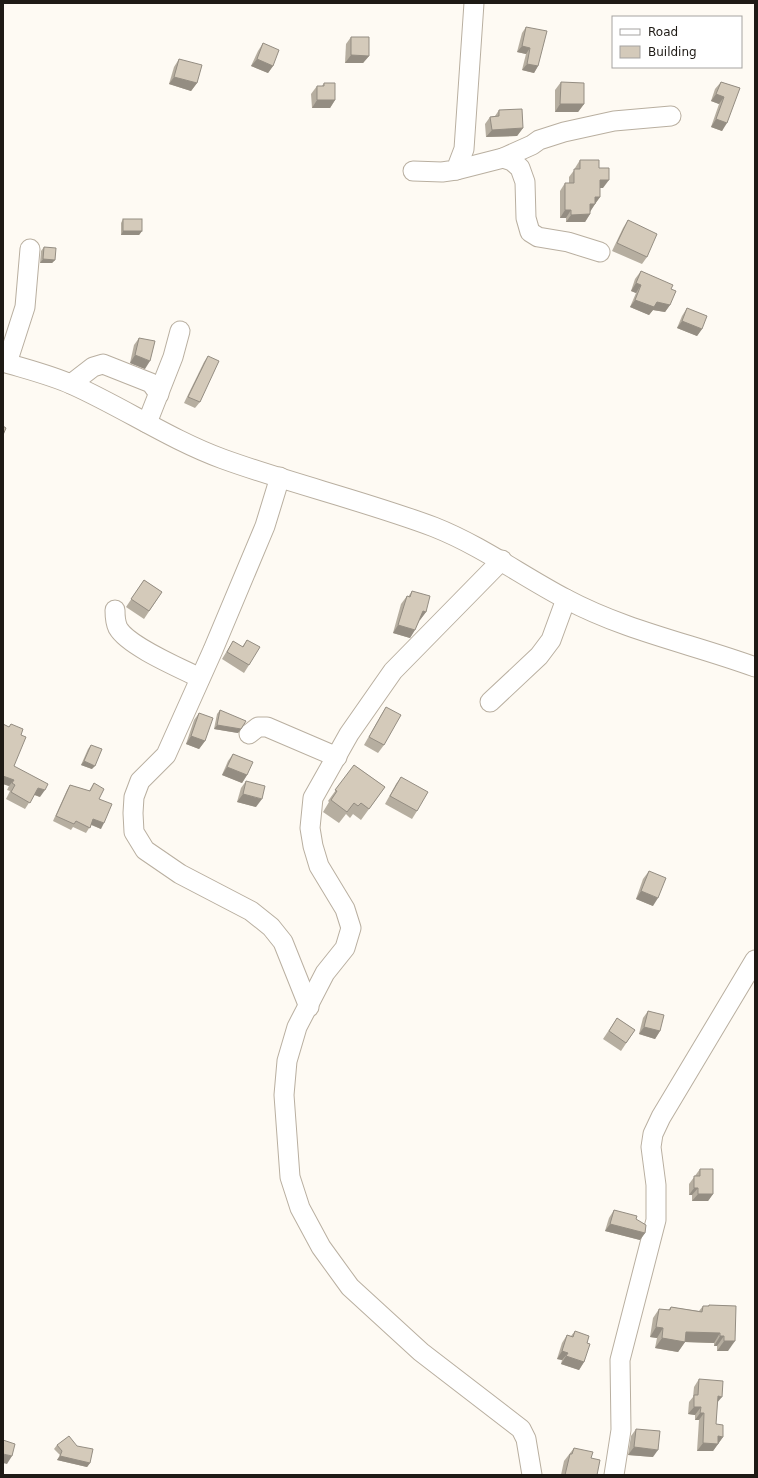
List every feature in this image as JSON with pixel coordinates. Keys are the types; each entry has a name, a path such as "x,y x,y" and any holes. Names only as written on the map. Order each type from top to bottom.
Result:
{"street":[{"path":"456,170 464,149 474,3"},
{"path":"413,171 456,170 503,158 532,145 539,140 564,132 614,121 672,116"},
{"path":"503,158 512,161 520,168 525,182 526,218 530,232 538,237 568,242 600,252"},
{"path":"30,249 25,307 5,362 71,384 187,444 223,459 432,527 464,539 502,560 566,600 640,632 720,654 755,667"},
{"path":"147,423 173,358 180,331"},
{"path":"71,384 93,367 103,364 151,383 159,394"},
{"path":"280,477 265,526 213,650 166,755 140,781 134,797 134,832 146,850 180,874 251,911 271,926 283,942 309,1008"},
{"path":"502,560 393,671 349,734 313,798 310,828 313,846 319,866 345,909 351,928 345,948 325,973 309,1008 297,1027 284,1074 284,1095 290,1177 300,1208 321,1248 350,1287 421,1352 521,1429 526,1439 532,1475"},
{"path":"490,702 539,656 551,640 566,600"},
{"path":"115,610 115,619 118,629 127,637 144,649 200,678"},
{"path":"249,734 258,727 267,727 337,757"},
{"path":"614,1475 622,1430 620,1360 656,1220 656,1185 651,1147 653,1134 661,1117 755,960"}],"building":[{"path":"526,27 547,31 538,66 527,64 530,48 522,46"},
{"path":"351,37 369,37 369,56 351,55"},
{"path":"263,43 279,50 273,66 257,59"},
{"path":"179,59 202,65 197,83 174,77"},
{"path":"561,82 584,83 584,104 560,104"},
{"path":"721,82 740,88 727,123 716,119 724,97 716,94"},
{"path":"324,83 335,83 335,100 317,100 317,86 324,86"},
{"path":"522,109 523,128 492,130 490,117 499,116 499,110"},
{"path":"580,160 599,160 599,168 609,168 609,180 600,180 600,197 595,197 595,204 590,204 590,214 571,215 571,210 565,210 565,183 574,183 574,169 580,169"},
{"path":"123,219 142,219 142,231 123,231"},
{"path":"628,220 657,234 647,257 617,243"},
{"path":"44,247 56,248 55,260 43,259"},
{"path":"641,271 673,285 671,289 676,291 670,305 657,302 654,307 635,300 641,285 636,283"},
{"path":"687,308 707,316 702,329 682,321"},
{"path":"139,338 155,341 150,361 135,355"},
{"path":"208,356 219,361 200,402 188,397"},
{"path":"3,426 6,428 3,435"},
{"path":"144,580 162,592 149,611 131,599"},
{"path":"412,591 430,596 426,612 423,611 415,630 398,625 407,596 410,597"},
{"path":"247,640 260,647 249,665 227,652 233,641 243,647"},
{"path":"386,707 401,715 384,745 369,737"},
{"path":"220,710 246,721 241,729 217,725"},
{"path":"199,713 213,718 205,741 191,736"},
{"path":"3,724 9,727 11,724 23,729 21,735 26,737 14,766 48,784 45,790 38,788 30,803 11,792 15,785 12,783 14,780 3,776"},
{"path":"91,745 102,749 95,766 84,761"},
{"path":"233,754 253,762 247,775 227,767"},
{"path":"354,765 385,787 369,809 361,803 358,806 354,803 347,812 331,800 337,791 335,790"},
{"path":"401,777 428,792 417,811 390,796"},
{"path":"246,781 265,786 262,799 243,794"},
{"path":"94,783 104,789 99,799 112,804 104,823 93,819 90,828 76,821 74,824 56,816 70,785 90,791"},
{"path":"649,871 666,878 658,898 641,891"},
{"path":"648,1011 664,1015 660,1031 644,1027"},
{"path":"617,1018 635,1030 626,1043 609,1031"},
{"path":"700,1169 713,1169 713,1194 698,1194 698,1188 694,1188 694,1176 700,1176"},
{"path":"614,1210 637,1216 636,1219 646,1225 645,1233 610,1224"},
{"path":"703,1306 736,1306 735,1341 724,1341 724,1336 720,1336 720,1333 686,1332 685,1342 662,1338 663,1328 656,1327 659,1309 670,1310 671,1307 702,1312"},
{"path":"575,1331 589,1336 587,1343 590,1344 584,1362 566,1356 568,1353 562,1351 567,1335 573,1337"},
{"path":"699,1379 723,1381 722,1397 718,1396 716,1424 723,1425 723,1437 718,1436 718,1444 703,1443 704,1413 700,1413 701,1407 694,1407 694,1395 698,1395"},
{"path":"636,1429 660,1431 658,1450 634,1447"},
{"path":"69,1436 77,1446 93,1449 90,1463 60,1456 62,1451 57,1445"},
{"path":"3,1440 15,1444 12,1456 3,1454"},
{"path":"574,1448 593,1452 591,1458 600,1460 597,1475 565,1475 570,1454 572,1454"}]}
